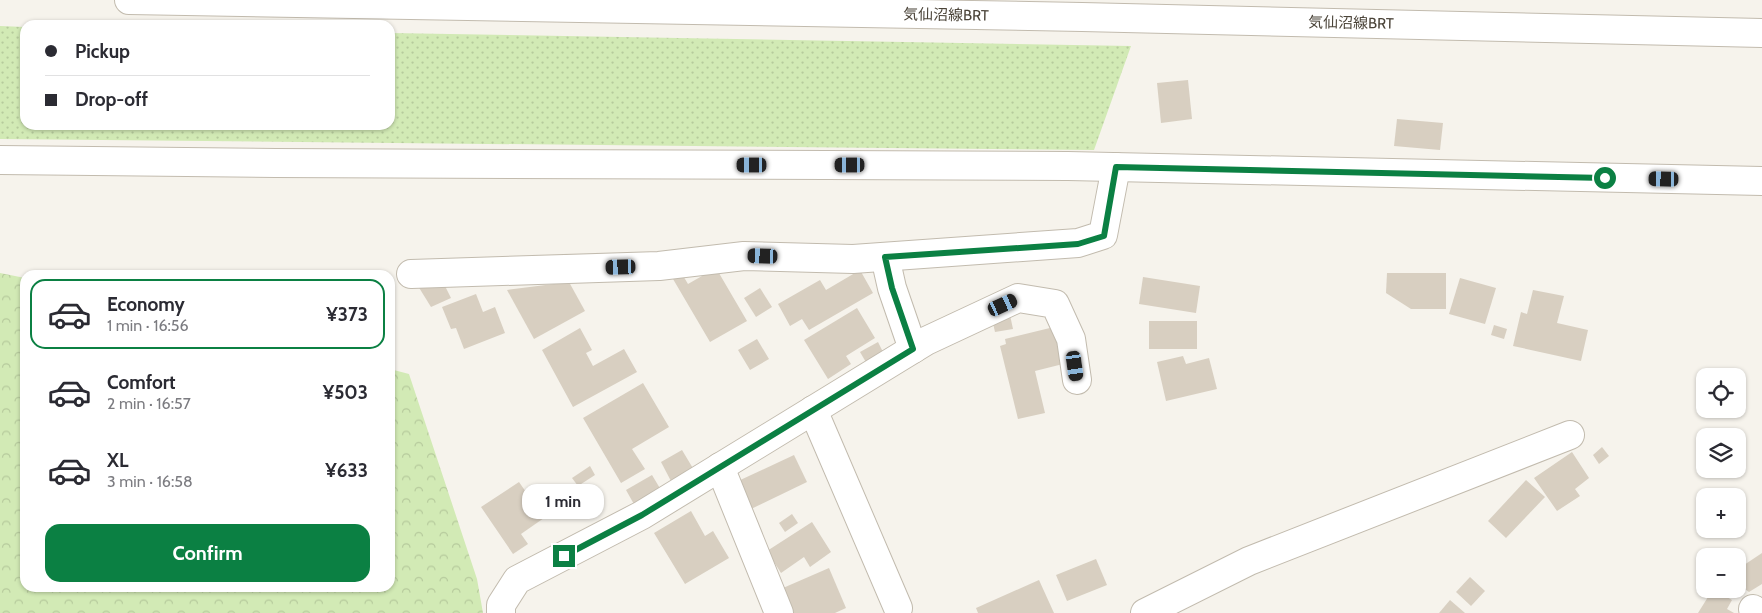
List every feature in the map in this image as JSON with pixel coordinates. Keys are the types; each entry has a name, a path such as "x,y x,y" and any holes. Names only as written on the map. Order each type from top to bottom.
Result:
{"street":[{"name":"気仙沼線BRT","path":"129,0 1072,17 1762,34"},
{"path":"0,160 1116,167 1762,181"},
{"path":"411,274 659,266 744,256 854,259 1078,244 1104,236 1116,167"},
{"path":"885,257 892,288 913,349"},
{"path":"501,613 501,605 517,580 642,515 926,341 1018,298 1055,304 1071,339 1077,380"},
{"path":"813,410 898,608"},
{"path":"1145,613 1249,561 1570,435"},
{"path":"720,467 778,613"}],"green space":[{"path":"0,26 20,27 20,130 395,130 395,33 1131,46 1094,150 0,139"},
{"path":"0,273 20,277 20,592 395,592 395,370 409,374 477,579 483,613 0,613"}],"building":[{"path":"1188,80 1192,119 1161,123 1157,83"},
{"path":"1397,119 1443,123 1440,150 1394,146"},
{"path":"716,268 747,321 710,342 673,279 682,274 688,284"},
{"path":"860,270 873,293 809,330 802,319 790,326 778,304 820,280 826,290"},
{"path":"1387,273 1446,273 1446,309 1411,309 1386,293"},
{"path":"1143,277 1200,286 1196,313 1139,304"},
{"path":"1460,278 1496,288 1485,324 1449,314"},
{"path":"569,282 585,311 534,339 507,290"},
{"path":"444,284 451,298 431,307 418,286"},
{"path":"760,288 772,307 756,317 744,298"},
{"path":"1533,290 1564,296 1557,323 1588,330 1581,361 1513,346 1521,312 1527,314"},
{"path":"476,294 483,312 495,307 505,333 464,349 456,328 451,329 442,307"},
{"path":"857,308 875,338 846,356 851,364 828,379 804,340"},
{"path":"1010,315 1013,329 995,332 992,319"},
{"path":"1149,321 1197,321 1197,349 1149,349"},
{"path":"1494,325 1507,329 1504,339 1491,335"},
{"path":"1054,327 1063,364 1035,371 1045,413 1018,419 1000,346 1006,344 1005,339"},
{"path":"580,328 592,350 586,353 593,366 624,349 637,372 573,407 542,350"},
{"path":"757,339 769,359 750,370 738,350"},
{"path":"878,342 884,354 867,364 860,352"},
{"path":"1183,356 1186,364 1209,358 1217,389 1166,401 1157,362"},
{"path":"643,383 669,427 632,449 645,469 621,483 583,418"},
{"path":"1602,447 1609,456 1599,464 1593,455"},
{"path":"682,450 694,470 672,483 661,462"},
{"path":"1572,452 1589,478 1575,489 1580,496 1557,511 1534,478"},
{"path":"794,455 807,482 749,510 736,482"},
{"path":"590,466 595,475 578,486 572,478"},
{"path":"652,475 661,490 635,506 626,490"},
{"path":"1526,480 1545,497 1506,538 1488,521"},
{"path":"519,482 544,518 521,534 528,544 513,554 481,507"},
{"path":"570,484 580,499 570,505 560,491"},
{"path":"691,511 705,536 713,531 729,558 685,584 654,533"},
{"path":"792,514 798,523 785,532 779,523"},
{"path":"812,522 831,552 810,567 804,557 781,573 767,551"},
{"path":"1762,553 1762,584 1749,592 1746,590 1746,564"},
{"path":"1096,559 1107,585 1067,601 1056,575"},
{"path":"829,568 846,608 835,613 794,613 783,588"},
{"path":"1470,577 1485,591 1471,606 1456,592"},
{"path":"1039,580 1054,613 978,613 976,608"},
{"path":"1707,598 1729,598 1732,600 1727,609 1734,613 1698,613"},
{"path":"1450,600 1465,613 1439,613"}],"route":[{"path":"564,556 642,515 913,349 892,288 885,257 1078,244 1104,236 1116,167 1605,178"}]}
